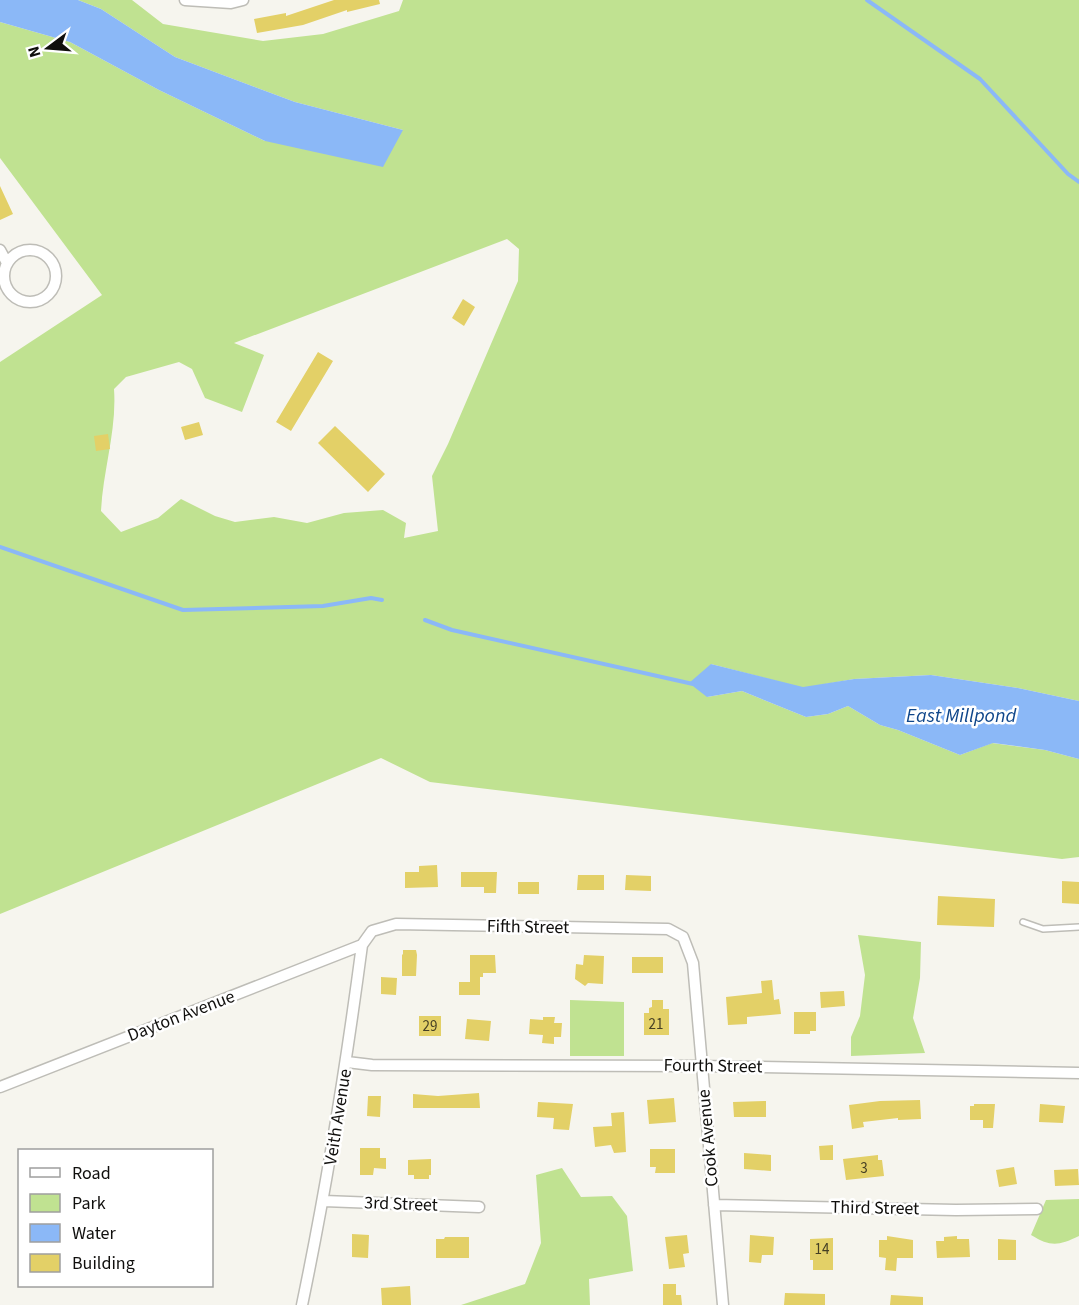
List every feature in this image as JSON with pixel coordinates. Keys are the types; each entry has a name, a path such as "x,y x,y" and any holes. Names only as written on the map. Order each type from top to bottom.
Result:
{"street":[{"path":"185,0 222,3 243,0"},
{"path":"0,250 7,263 4,280 7,288 21,300 29,302 38,300 52,290 56,273 54,265 43,253 35,250 19,252 7,263"},
{"name":"Fifth Street","path":"372,930 396,924 656,929 668,930 683,936"},
{"name":"Veith Avenue","path":"302,1305 324,1201 347,1062 362,945 372,930"},
{"name":"Cook Avenue","path":"683,936 693,963 723,1305"},
{"name":"Dayton Avenue","path":"0,1087 362,945"},
{"name":"Fourth Street","path":"347,1062 372,1065 702,1066 1079,1073"},
{"name":"3rd Street","path":"324,1201 478,1207"},
{"name":"Third Street","path":"714,1205 956,1210 1037,1209"}],"lane":[{"path":"1023,922 1043,929 1079,927"}],"green space":[{"path":"78,0 132,0 163,24 263,41 323,34 399,11 403,0 1079,0 1079,701 1018,688 931,675 854,679 803,688 711,664 707,697 742,691 806,717 828,714 848,706 880,725 960,755 992,743 1045,750 1079,759 1079,857 1062,859 430,782 381,758 0,914 0,362 102,295 0,158 0,22 70,42 159,90 265,141 403,130 295,102 175,57 101,9","holes":["507,239 519,249 518,281 432,476 438,531 404,538 406,523 383,510 344,513 307,523 274,517 235,522 215,516 181,499 158,518 121,532 101,511 114,420 114,389 126,377 179,362 192,369 205,398 242,412 264,355 234,343"]},
{"path":"858,935 921,942 920,978 913,1018 925,1053 851,1056 851,1037 860,1016 865,975"},
{"path":"570,1000 624,1002 624,1056 570,1056"},
{"path":"562,1168 581,1197 612,1196 627,1216 633,1271 589,1279 590,1305 461,1305 525,1284 541,1243 536,1175"},
{"path":"1079,1199 1079,1236 1055,1244 1044,1242 1031,1235 1046,1200"}],"water":[{"path":"0,0 78,0 101,9 175,57 295,102 403,130 383,167 265,141 159,90 70,42 0,22"},
{"name":"East Millpond","path":"711,664 803,687 854,679 931,675 1018,688 1079,701 1079,759 1045,750 993,743 960,755 880,725 848,706 828,714 806,717 742,691 707,697 689,683"}],"building":[{"path":"334,0 379,0 380,4 347,12 347,10 303,25 257,33 254,19 286,13 286,16"},
{"path":"0,186 13,214 0,220"},
{"path":"463,299 475,307 464,326 452,318"},
{"path":"318,352 333,361 291,431 276,422"},
{"path":"199,422 203,435 185,440 181,427"},
{"path":"335,426 385,474 368,492 318,443"},
{"path":"108,434 110,449 96,451 94,436"},
{"path":"437,865 438,887 405,888 405,872 419,872 419,866"},
{"path":"461,872 497,872 496,893 484,893 484,887 461,887"},
{"path":"578,875 604,875 604,890 577,890"},
{"path":"626,875 651,876 651,891 625,890"},
{"path":"1062,881 1079,882 1079,904 1062,903"},
{"path":"518,882 539,882 539,894 518,894"},
{"path":"938,896 995,899 994,927 937,925"},
{"path":"403,950 416,950 416,976 402,976"},
{"path":"470,955 495,955 496,973 483,973 483,977 480,977 480,995 459,995 459,982 470,982"},
{"path":"584,955 604,956 603,984 588,983 585,986 575,979 576,964 583,965"},
{"path":"632,957 663,957 663,973 632,973"},
{"path":"381,977 397,978 396,995 381,994"},
{"path":"772,980 774,1000 779,999 781,1014 747,1017 747,1024 728,1025 726,997 762,993 761,981"},
{"path":"844,991 845,1006 821,1008 820,992"},
{"path":"652,1000 663,1000 663,1009 669,1009 669,1035 644,1035 644,1013 649,1013"},
{"path":"794,1012 816,1012 816,1031 810,1031 810,1034 794,1034"},
{"path":"419,1016 441,1016 441,1036 419,1036"},
{"path":"543,1017 555,1017 554,1023 562,1023 561,1037 554,1037 554,1044 542,1043 543,1035 529,1034 530,1019 543,1020"},
{"path":"467,1019 491,1021 489,1041 465,1039"},
{"path":"479,1093 480,1108 413,1108 413,1094 438,1096"},
{"path":"368,1096 381,1096 380,1117 367,1116"},
{"path":"674,1098 676,1122 649,1124 647,1100"},
{"path":"920,1100 921,1119 898,1120 898,1118 863,1122 864,1127 852,1129 849,1105 880,1101"},
{"path":"766,1101 766,1117 734,1117 733,1102"},
{"path":"538,1102 573,1104 569,1130 553,1129 554,1118 537,1117"},
{"path":"995,1104 993,1128 983,1128 983,1120 970,1120 970,1106"},
{"path":"1040,1104 1065,1106 1063,1123 1039,1122"},
{"path":"624,1112 626,1152 614,1153 611,1145 595,1147 593,1127 612,1126 611,1113"},
{"path":"833,1145 833,1160 820,1160 819,1146"},
{"path":"360,1148 380,1148 380,1158 386,1158 386,1169 374,1168 373,1175 360,1175"},
{"path":"650,1149 675,1149 675,1173 655,1173 656,1167 650,1167"},
{"path":"744,1153 771,1155 771,1171 744,1169"},
{"path":"878,1155 878,1160 882,1160 884,1176 846,1180 843,1159"},
{"path":"431,1159 429,1179 414,1179 414,1175 408,1175 408,1160"},
{"path":"1014,1167 1017,1184 999,1187 996,1170"},
{"path":"1078,1169 1079,1185 1055,1186 1054,1170"},
{"path":"352,1234 369,1235 368,1258 352,1257"},
{"path":"687,1235 689,1253 683,1254 685,1267 669,1269 665,1237"},
{"path":"750,1235 774,1237 773,1255 762,1255 761,1263 749,1262"},
{"path":"887,1236 913,1240 913,1258 897,1258 896,1271 885,1270 886,1258 879,1257 879,1240 887,1240"},
{"path":"957,1236 957,1239 969,1239 970,1257 937,1258 936,1241 944,1241 944,1237"},
{"path":"469,1237 469,1258 436,1258 436,1239"},
{"path":"833,1238 833,1270 813,1270 813,1260 810,1260 810,1239"},
{"path":"998,1239 1016,1240 1016,1260 998,1260"},
{"path":"663,1284 676,1284 676,1295 681,1295 682,1305 663,1305"},
{"path":"410,1286 411,1305 382,1305 381,1288"},
{"path":"785,1293 825,1294 825,1305 784,1305"},
{"path":"891,1295 923,1297 923,1305 890,1305"}],"waterway":[{"path":"867,0 980,79 1068,174 1079,182"},
{"path":"0,547 183,610 323,606 371,598 382,600"},
{"path":"425,620 452,630 693,684"}]}
